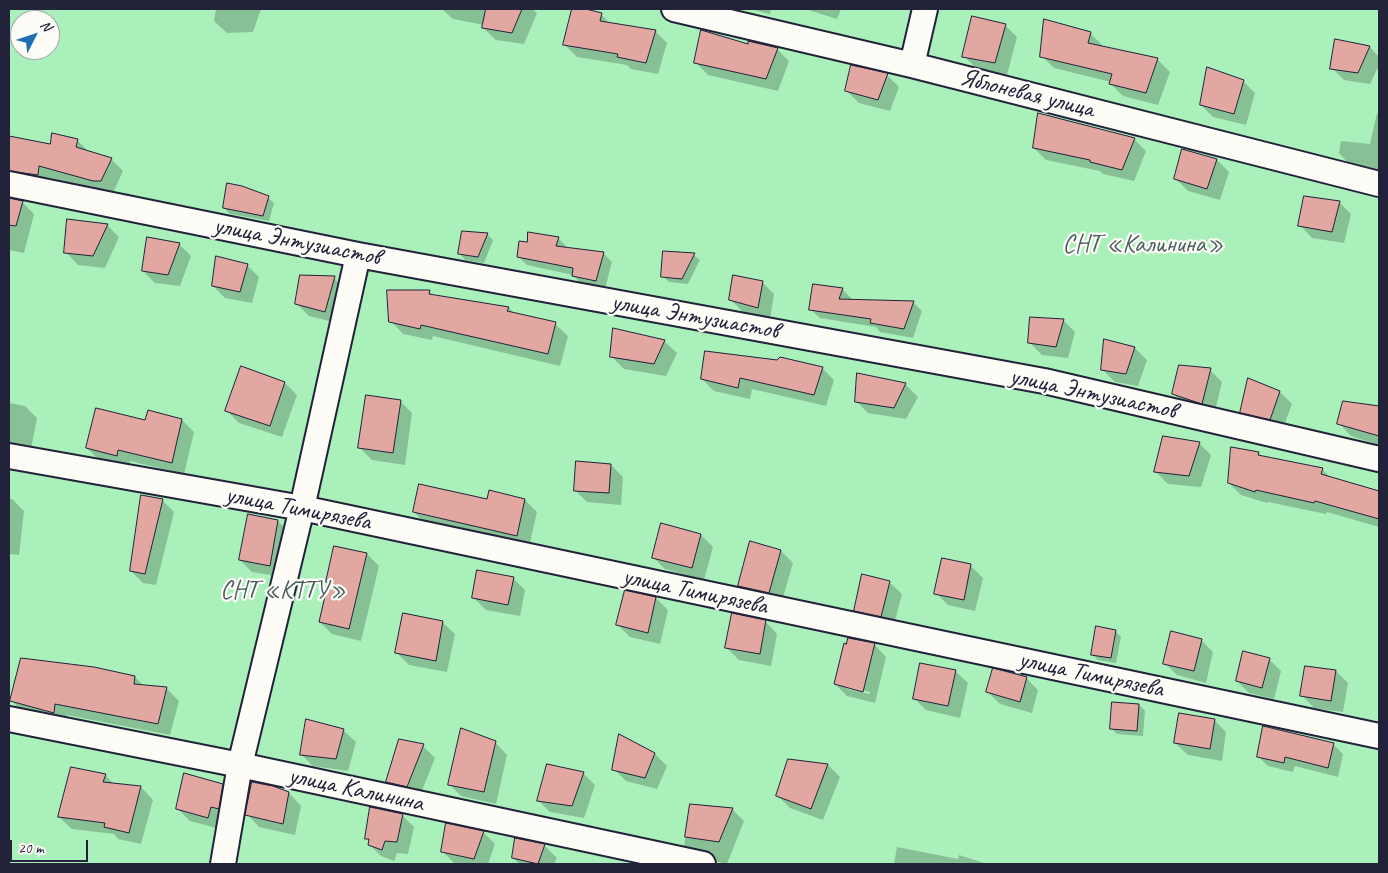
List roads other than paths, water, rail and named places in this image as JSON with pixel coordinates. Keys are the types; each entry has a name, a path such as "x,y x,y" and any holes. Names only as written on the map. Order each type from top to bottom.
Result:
{"street":[{"name":"Яблоневая улица","path":"674,9 912,65 1379,184"},
{"path":"912,65 925,9"},
{"name":"улица Энтузиастов","path":"9,184 358,255 1044,382 1379,459"},
{"path":"223,864 240,765 302,508 358,255"},
{"name":"улица Тимирязева","path":"9,456 302,508 1379,736"},
{"name":"улица Калинина","path":"9,719 240,765 703,864"}],"park label":[{"name":"СНТ «Калинина»","path":"1143,245"},
{"name":"СНТ «КТТУ»","path":"283,591"}]}
